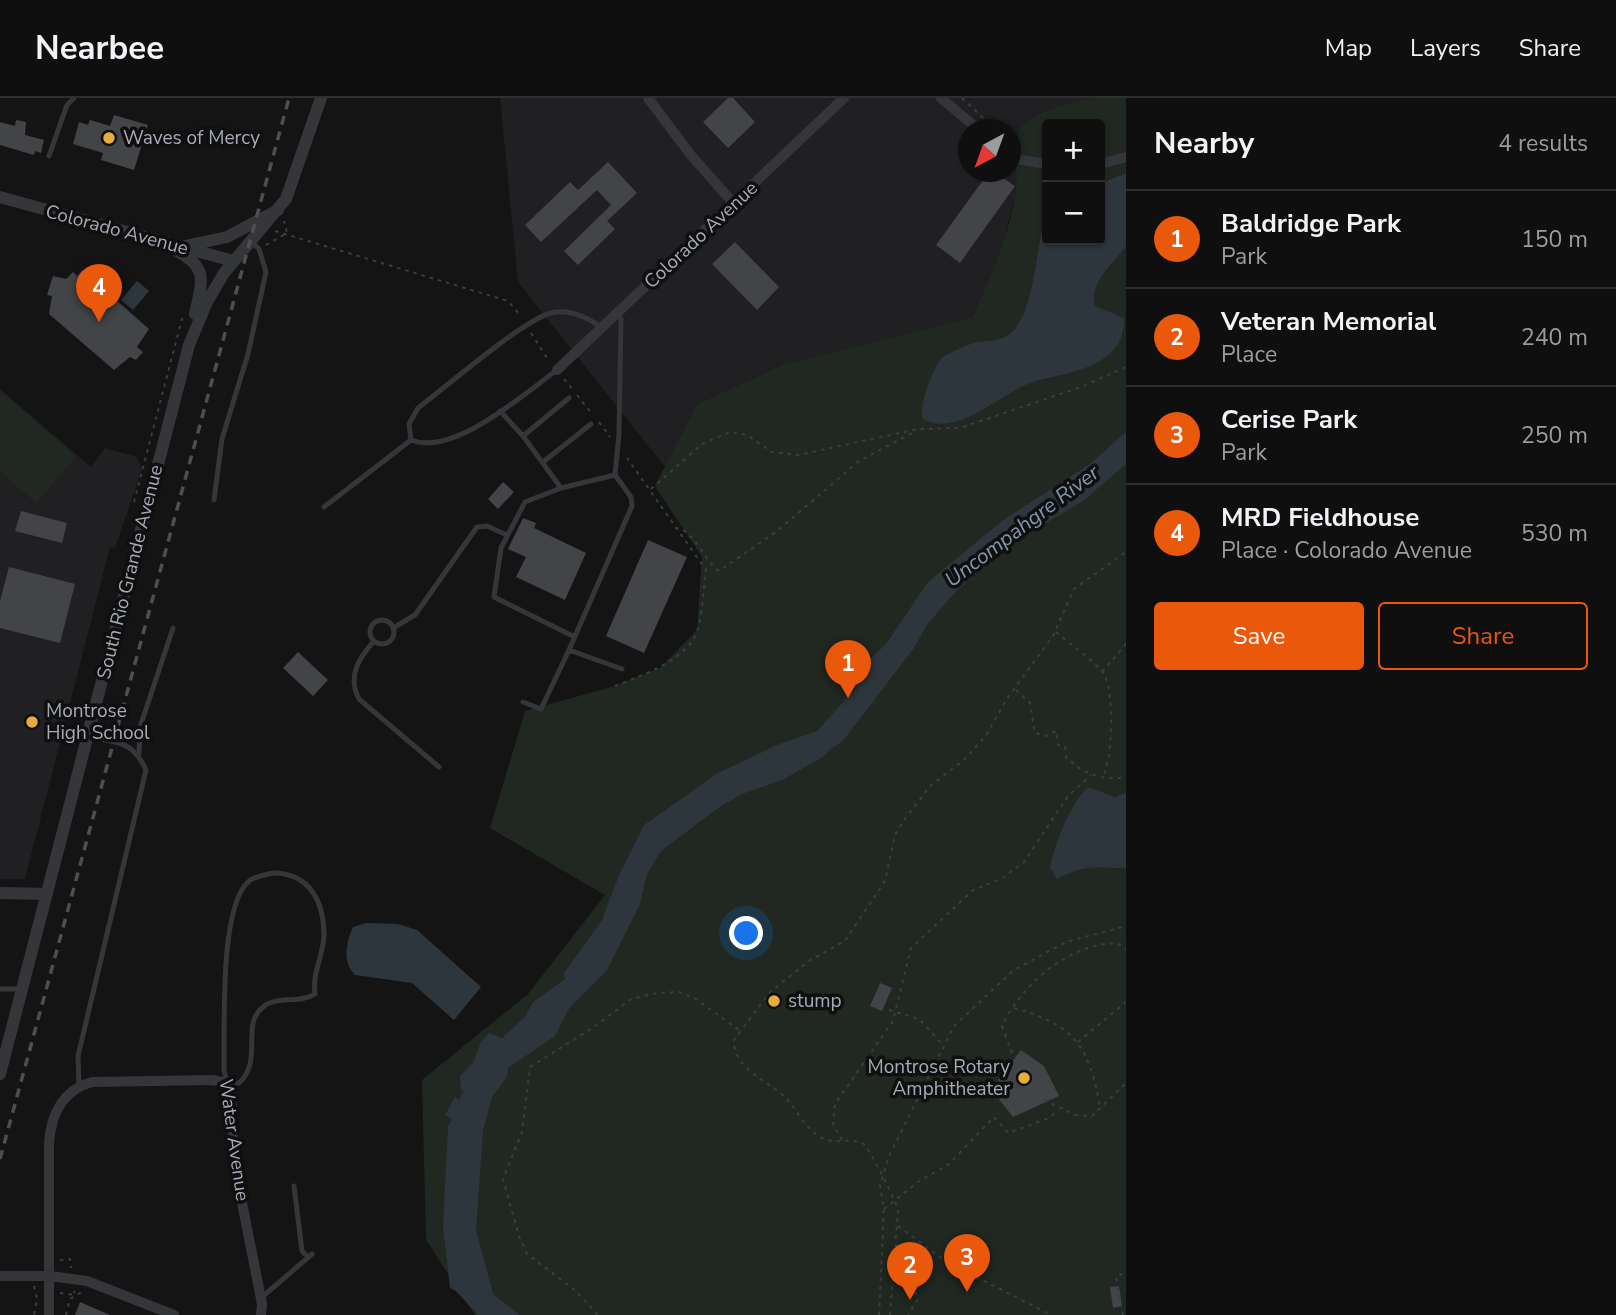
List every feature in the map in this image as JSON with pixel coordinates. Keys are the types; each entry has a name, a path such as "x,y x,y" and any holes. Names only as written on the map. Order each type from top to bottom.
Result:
{"street":[{"name":"South Rio Grande Avenue","path":"0,1074 189,345 206,302 233,261 278,210 300,167 321,98"},
{"path":"648,98 690,154 734,204"},
{"name":"Colorado Avenue","path":"557,370 844,98"},
{"path":"941,98 966,119"},
{"path":"1105,163 1126,157"},
{"path":"1021,160 1042,163"},
{"name":"Colorado Avenue","path":"0,197 233,261"},
{"path":"179,247 227,237 278,210"},
{"path":"154,240 195,260 199,267 199,296 189,345"},
{"path":"0,893 47,894"},
{"path":"49,1315 49,1136 54,1115 68,1095 79,1086 92,1082 213,1080 227,1083"},
{"name":"Water Avenue","path":"227,1083 230,1090 234,1162 261,1298 261,1315"},
{"path":"0,1276 50,1276 87,1281 174,1315"}],"lane":[{"path":"49,156 67,105 74,98"},
{"path":"214,500 222,439 248,354 266,272 259,249 251,241"},
{"path":"411,440 409,424 418,408 527,326 550,313 564,312 578,315 602,328"},
{"path":"523,702 541,709 632,506 631,497 615,475 621,319 617,313"},
{"path":"411,440 428,445 439,444 500,411 557,370"},
{"path":"523,436 569,398"},
{"path":"500,411 523,436 561,488"},
{"path":"543,462 591,424"},
{"path":"324,507 411,440"},
{"path":"575,636 494,597 501,548 525,502 561,488 615,475"},
{"path":"393,628 385,621 374,623 370,630 374,641 381,644 388,642 393,628 415,615 477,527 487,526 508,535"},
{"path":"79,1086 78,1056 146,770 139,754 140,727 173,628"},
{"path":"374,641 358,660 354,690 359,699 439,767"},
{"path":"569,650 622,669"},
{"path":"87,737 124,744 139,754"},
{"name":"Water Avenue","path":"283,873 312,887 322,915 324,935 313,980 315,994 306,1000 266,1004 259,1010 253,1030 250,1068 239,1083 227,1083 224,1070 226,962 234,905 249,881 283,873"},
{"path":"0,989 23,989"},
{"path":"261,1298 310,1255 302,1251 294,1186"}],"path":[{"path":"962,98 984,119"},
{"path":"264,229 287,233 508,301 557,370 650,490 674,528 698,556 706,570 697,633 687,646 660,667 615,686"},
{"path":"134,502 183,313"},
{"path":"650,490 702,444 730,432 747,435 772,452 790,456 918,429 960,428 1081,387 1126,367"},
{"path":"674,528 678,526 709,564 719,571 776,532 859,461 918,429"},
{"path":"890,1315 897,1225 896,1199 868,1148 864,1143 829,1141 815,1134 782,1094 752,1073 736,1052 734,1040 778,985 809,961 845,941 885,881 898,829 930,786 964,760 987,734 1006,700 1055,632 1074,589 1126,552"},
{"path":"1055,632 1102,672 1110,700 1108,768 1102,778"},
{"path":"1102,672 1126,643"},
{"path":"1015,690 1030,703 1035,733 1048,736 1056,731 1058,745 1065,747 1066,757 1091,775 1102,778 1126,777"},
{"path":"843,1141 833,1124 835,1104 871,1055 895,1013 911,948 973,890 1001,879 1024,862 1068,796 1091,775"},
{"path":"879,1315 884,1209 880,1186 884,1181 888,1158 954,1026 1014,970 1066,942 1126,926"},
{"path":"1012,1053 1002,1026 1034,981 1075,955 1111,943 1117,943 1126,950"},
{"path":"598,1315 575,1290 527,1254 503,1179 522,1132 530,1067 597,1025 631,999 657,993 678,992 696,999 740,1031"},
{"path":"1078,1042 1126,1002"},
{"path":"1013,1007 1044,1017 1078,1042 1089,1060 1100,1107"},
{"path":"889,1010 919,1019 943,1046"},
{"path":"1044,1100 1076,1115 1092,1116 1126,1083"},
{"path":"884,1209 918,1182 949,1164 994,1117 1008,1133 1049,1118 1059,1110"},
{"path":"897,1225 947,1262 1051,1315"},
{"path":"896,1243 918,1299 908,1315"},
{"path":"1123,1315 1116,1278 1126,1272"},
{"path":"33,1291 37,1299 34,1315"},
{"path":"66,1315 70,1299 82,1292"}],"shaded area":[{"path":"500,98 1092,98 1050,109 1021,137 1021,119 958,119 958,182 1017,182 1017,187 999,261 972,317 784,364 697,404 665,467 518,282"},
{"path":"1092,98 1126,98 1126,1315 475,1315 426,1240 422,1080 528,994 605,895 490,828 525,711 615,686 660,668 697,630 702,557 655,486 697,404 784,364 972,317 1004,239 1016,182 1021,182 1021,129 1033,117 1063,105"},
{"name":"Montrose High School","path":"0,389 91,467 105,448 137,457 142,469 115,548 110,547 25,879 0,879"},
{"path":"0,390 76,457 36,503 0,471"}],"water":[{"path":"1126,173 1126,247 1103,274 1094,298 1095,306 1124,318 1122,335 1115,349 1090,366 1021,387 967,418 938,424 924,420 924,399 942,357 975,343 1003,338 1014,330 1022,317 1029,300 1042,228 1042,245 1105,245 1105,182"},
{"path":"137,281 149,291 133,310 121,300"},
{"name":"Uncompahgre River","path":"1126,432 1126,464 1083,501 1012,543 958,589 926,626 914,648 842,742 823,757 782,780 742,794 718,808 661,851 647,874 640,904 607,970 570,1007 555,1036 508,1068 507,1077 492,1097 483,1131 476,1230 493,1294 520,1315 478,1315 450,1288 443,1227 448,1127 452,1119 445,1115 455,1097 459,1100 464,1090 461,1090 460,1076 473,1063 481,1042 489,1033 502,1038 525,1017 533,1002 565,979 564,973 602,920 619,875 644,825 718,773 777,745 817,731 855,689 863,666 886,644 928,582 1002,521 1090,464"},
{"path":"1088,787 1115,797 1126,793 1126,868 1083,869 1057,879 1050,868 1055,848 1075,803"},
{"path":"366,923 398,924 417,930 481,987 454,1020 412,983 355,975 348,964 347,945 353,927"}],"building":[{"path":"728,98 733,98 755,122 728,148 703,122"},
{"name":"Waves of Mercy","path":"114,115 148,125 134,170 101,160 103,153 73,144 79,122 88,125 90,120 110,126"},
{"path":"16,120 26,122 25,135 44,140 41,153 35,151 34,155 0,145 0,122 15,126"},
{"path":"608,162 637,193 607,221 615,229 578,265 564,251 611,205 597,190 541,242 525,225 570,182 578,190"},
{"path":"982,182 1009,182 1015,186 960,263 936,245"},
{"path":"735,242 779,287 757,310 712,264"},
{"path":"82,270 149,329 137,347 143,352 136,360 130,357 114,370 49,314 52,296 47,295 53,276 66,279 73,272 77,276"},
{"path":"503,482 514,492 498,509 488,499"},
{"path":"21,511 67,523 62,543 15,531"},
{"path":"523,518 536,523 534,528 586,553 565,600 516,577 526,557 508,549"},
{"path":"648,540 687,557 644,653 606,636"},
{"path":"9,567 75,584 60,643 0,628 0,601"},
{"path":"298,652 328,680 313,696 283,668"},
{"path":"880,983 892,988 882,1011 870,1006"},
{"name":"Montrose Rotary Amphitheater","path":"1021,1050 1044,1066 1059,1096 1013,1117 991,1089"},
{"path":"1119,1286 1122,1306 1113,1308 1110,1287"},
{"path":"80,1302 110,1315 75,1315"}],"railway":[{"path":"0,1159 289,98"}],"place":[{"name":"Waves of Mercy","path":"109,138"},
{"name":"MRD Fieldhouse","path":"99,322"},
{"name":"Baldridge Park","path":"848,698"},
{"name":"Montrose High School","path":"32,722"},
{"name":"stump","path":"774,1001"},
{"name":"Montrose Rotary Amphitheater","path":"1024,1078"},
{"name":"Cerise Park","path":"967,1292"},
{"name":"Veteran Memorial","path":"910,1300"}]}
